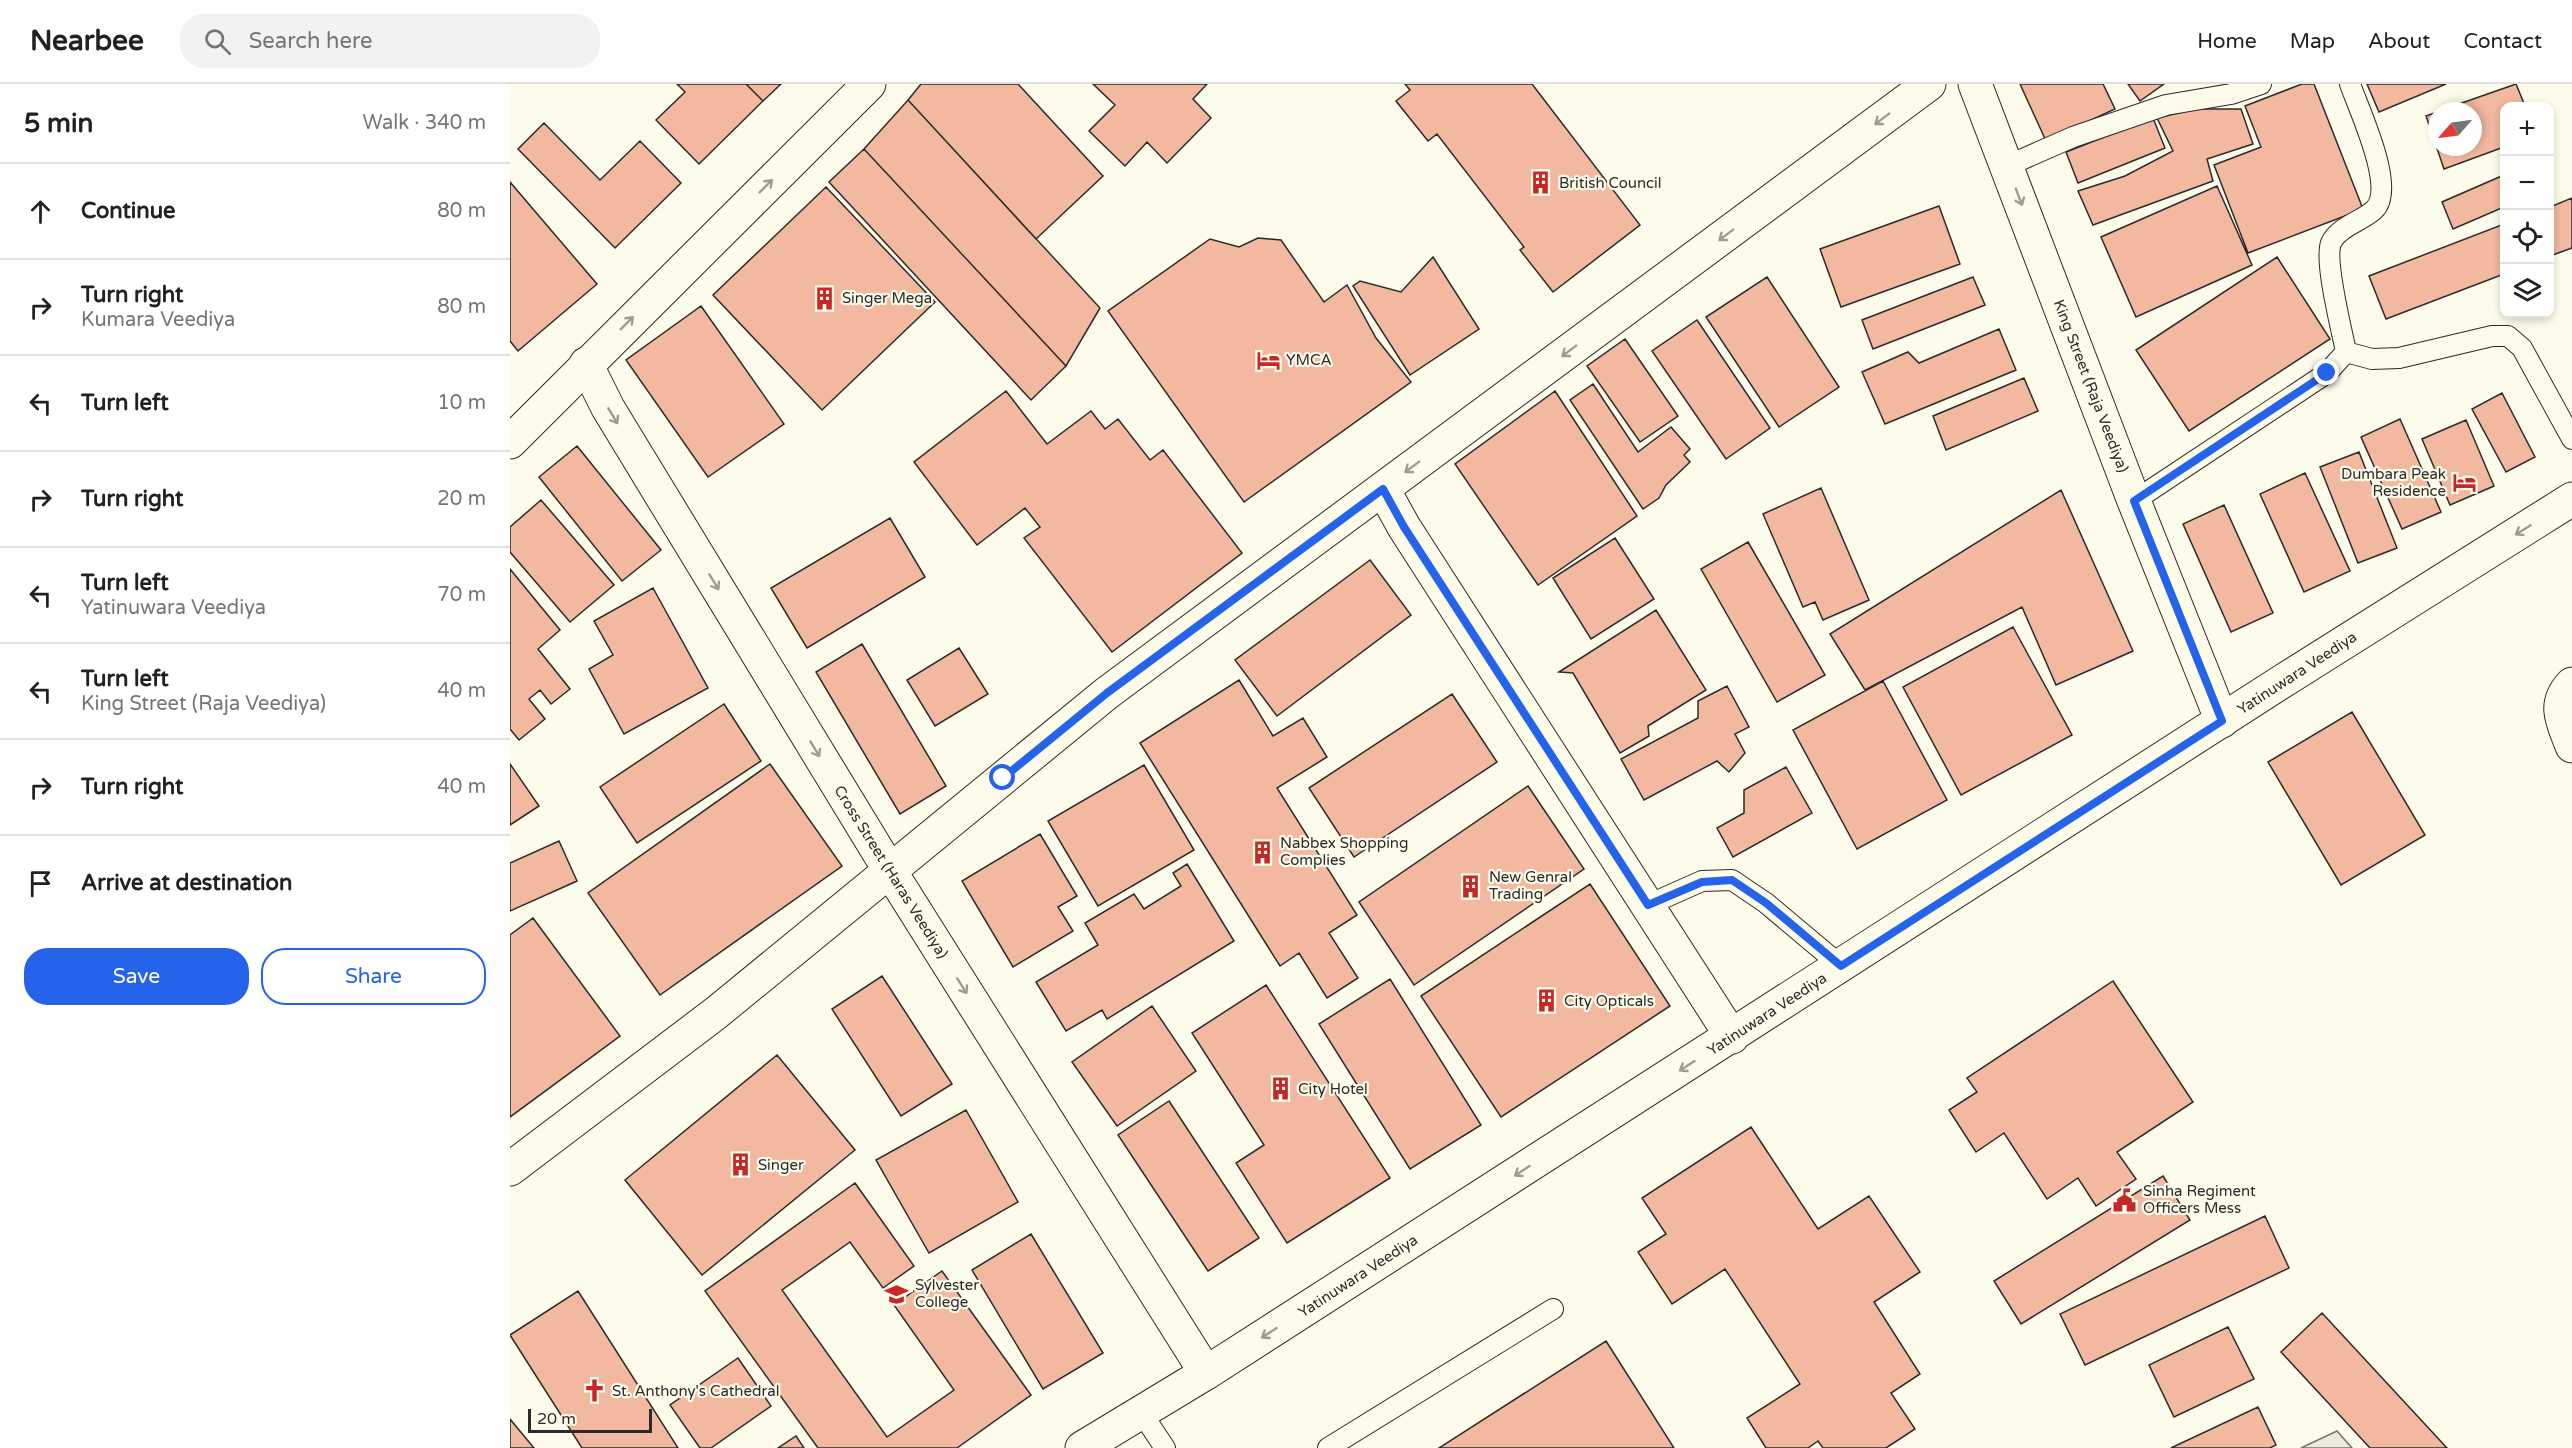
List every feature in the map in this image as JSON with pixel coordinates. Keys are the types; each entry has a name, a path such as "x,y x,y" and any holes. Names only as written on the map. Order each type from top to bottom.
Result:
{"main road":[{"path":"510,442 869,84"},
{"path":"510,1169 716,1013 1107,693 1929,84"},
{"name":"King Street (Raja Veediya)","path":"1975,84 2134,501 2222,721"},
{"name":"Cross Street (Haras Veediya)","path":"586,364 608,408 890,871 1206,1373"},
{"path":"1383,489 1404,527 1732,1037"},
{"name":"Yatinuwara Veediya","path":"1082,1448 1206,1373 2572,499"},
{"path":"2572,684 2563,694 2560,715 2572,746"}],"lane":[{"path":"2007,166 2073,137 2166,105 2231,94 2261,84"},
{"path":"2346,352 2329,260 2331,243 2340,233 2376,209 2383,192 2382,174 2350,84"},
{"path":"2346,352 2372,359 2399,358 2492,336 2508,336 2522,348 2572,439"},
{"path":"2134,501 2327,373 2346,352"},
{"path":"1648,905 1702,882 1732,880 1766,903 1841,966"},
{"path":"1328,1448 1553,1309"},
{"path":"1141,1412 1165,1448"}],"shaded area":[{"path":"2337,1431 2352,1448 2301,1448"}],"building":[{"path":"677,84 746,84 763,101 699,164 656,120 685,92"},
{"path":"746,84 781,84 763,101"},
{"path":"921,84 1018,84 1103,176 1036,239 908,100"},
{"path":"1093,84 1207,84 1193,99 1211,118 1167,163 1147,142 1125,166 1089,131 1115,105"},
{"name":"British Council","path":"1405,84 1532,84 1640,225 1553,292 1520,250 1524,247 1437,134 1428,141 1396,101 1410,90"},
{"path":"2020,84 2103,84 2115,109 2046,141"},
{"path":"2128,84 2164,84 2140,101"},
{"path":"2302,84 2314,84 2363,209 2248,253 2214,165 2261,147 2245,106"},
{"path":"2367,84 2446,84 2379,112"},
{"path":"2516,84 2523,102 2500,102 2500,148 2482,155 2482,102 2465,102"},
{"path":"908,100 1100,308 1066,366 864,149"},
{"path":"2196,109 2241,109 2253,144 2207,159 2213,181 2093,225 2078,191 2125,176 2173,151 2157,118"},
{"path":"2153,118 2165,148 2078,183 2066,152"},
{"path":"544,123 600,180 640,141 681,183 615,248 518,149"},
{"path":"864,149 1066,366 1031,400 829,182"},
{"path":"2440,156 2479,156 2444,169"},
{"path":"2500,177 2500,209 2453,229 2442,202"},
{"path":"510,182 597,284 518,351 510,341"},
{"path":"2217,186 2252,265 2136,317 2101,237"},
{"name":"Singer Mega","path":"826,187 935,302 822,410 713,295"},
{"path":"2572,198 2572,248 2554,255 2554,210 2554,205"},
{"path":"1939,206 1960,264 1841,307 1820,249"},
{"path":"2500,226 2500,276 2386,319 2369,276"},
{"name":"YMCA","path":"1258,238 1281,240 1324,302 1347,285 1376,338 1411,382 1244,502 1108,311 1210,239 1239,247"},
{"path":"1433,257 1479,329 1410,375 1353,286 1360,281 1401,292"},
{"path":"2277,257 2330,339 2189,431 2136,350"},
{"path":"1767,277 1839,387 1779,427 1706,317"},
{"path":"1973,277 1985,305 1873,349 1862,320"},
{"path":"701,306 784,424 708,477 626,360"},
{"path":"1697,320 1770,428 1726,459 1652,351"},
{"path":"1999,329 2016,370 1885,424 1862,372 1908,352 1919,363"},
{"path":"1625,339 1678,416 1640,442 1587,366"},
{"path":"2024,378 2038,411 1946,450 1933,416"},
{"path":"1593,384 1638,452 1671,427 1690,449 1684,455 1690,462 1666,485 1659,498 1643,509 1570,400"},
{"path":"1006,391 1047,444 1091,411 1105,429 1118,419 1150,460 1163,450 1242,553 1112,652 1024,538 1040,527 1025,508 977,545 914,462"},
{"path":"1555,391 1637,516 1538,585 1455,464"},
{"path":"2502,393 2535,457 2506,472 2472,409"},
{"path":"2400,419 2441,512 2402,529 2361,437"},
{"path":"2466,420 2494,486 2450,505 2422,439"},
{"path":"577,446 661,550 622,581 539,477"},
{"path":"2359,452 2397,548 2358,563 2320,467"},
{"path":"2305,473 2350,571 2304,592 2260,494"},
{"path":"1821,488 1869,600 1823,620 1815,602 1803,607 1763,514"},
{"path":"2061,490 2133,651 2056,685 2022,607 1865,690 1830,634"},
{"path":"541,500 614,585 570,622 510,552 510,527"},
{"path":"2224,505 2273,613 2231,632 2183,524"},
{"path":"890,518 925,577 807,648 771,588"},
{"path":"1615,538 1654,599 1591,639 1553,578"},
{"path":"1748,542 1825,675 1777,702 1701,569"},
{"path":"1370,560 1411,615 1277,716 1235,660"},
{"path":"510,569 560,630 538,649 570,689 551,704 540,690 529,699 545,719 519,740 510,729"},
{"path":"653,588 708,688 624,734 589,669 613,655 594,621"},
{"path":"1656,610 1706,690 1648,726 1649,736 1620,753 1573,673 1559,672"},
{"path":"2013,627 2072,735 1961,795 1903,687"},
{"path":"862,644 946,786 900,814 816,672"},
{"path":"959,648 988,694 935,726 907,680"},
{"name":"Nabbex Shopping Complies","path":"1239,680 1273,736 1303,718 1327,757 1277,788 1357,915 1329,933 1358,978 1327,998 1299,953 1280,966 1140,743"},
{"path":"1883,681 1947,800 1857,849 1793,730"},
{"path":"1727,686 1749,727 1735,734 1745,753 1729,772 1717,761 1644,800 1621,759 1698,718 1698,701"},
{"path":"1452,694 1497,762 1354,857 1309,788"},
{"path":"724,704 761,761 637,843 600,787"},
{"path":"2352,712 2425,835 2341,885 2268,762"},
{"path":"510,764 539,806 510,825"},
{"path":"770,764 842,866 660,995 588,893"},
{"path":"1144,765 1194,850 1098,906 1048,821"},
{"path":"1786,767 1812,813 1733,857 1717,828 1744,813 1744,790"},
{"name":"New Genral Trading","path":"1528,786 1584,869 1414,985 1359,902"},
{"path":"1040,834 1077,896 1058,907 1073,931 1013,967 962,881"},
{"path":"559,841 577,881 510,911 510,863"},
{"path":"1187,864 1234,941 1107,1019 1102,1010 1066,1031 1036,982 1098,945 1085,923 1134,894 1144,909 1181,886 1173,873"},
{"name":"City Opticals","path":"1590,884 1670,1006 1501,1117 1421,996"},
{"path":"533,918 620,1036 510,1117 510,935"},
{"path":"882,976 952,1084 901,1116 832,1009"},
{"path":"1390,979 1481,1125 1410,1169 1319,1024"},
{"path":"2113,981 2193,1102 2117,1152 2136,1179 2096,1206 2078,1178 2047,1199 2004,1133 1976,1152 1949,1110 1977,1092 1967,1078"},
{"name":"City Hotel","path":"1266,985 1390,1178 1287,1243 1236,1163 1264,1145 1192,1033"},
{"path":"1152,1006 1196,1071 1117,1126 1072,1062"},
{"name":"Singer","path":"777,1055 855,1150 702,1275 625,1180"},
{"path":"1169,1101 1259,1238 1208,1271 1118,1135"},
{"path":"966,1110 1018,1202 929,1253 876,1160"},
{"path":"1751,1127 1818,1229 1869,1196 1920,1272 1874,1302 1920,1374 1891,1393 1915,1429 1886,1448 1823,1448 1818,1441 1808,1448 1766,1448 1747,1418 1800,1384 1725,1269 1672,1304 1638,1252 1666,1234 1642,1198"},
{"path":"2163,1176 2190,1220 2021,1324 1994,1281"},
{"path":"855,1183 914,1266 883,1288 850,1242 782,1290 887,1437 954,1390 894,1305 942,1271 1031,1395 957,1448 818,1448 705,1291"},
{"path":"2265,1216 2289,1268 2085,1365 2060,1314"},
{"path":"1031,1234 1103,1353 1043,1389 972,1270"},
{"name":"St. Anthony's Cathedral","path":"578,1291 678,1448 582,1448 510,1335"},
{"path":"2322,1313 2447,1448 2370,1448 2281,1352"},
{"path":"2228,1327 2254,1379 2174,1417 2149,1365"},
{"path":"1606,1341 1674,1448 1439,1448"},
{"path":"738,1358 771,1406 711,1448 700,1448 670,1405"},
{"path":"2258,1407 2276,1445 2270,1448 2171,1448"},
{"path":"510,1419 534,1448 510,1448"},
{"path":"796,1436 804,1448 778,1448"}],"place":[{"name":"British Council","path":"1541,183"},
{"name":"Singer Mega","path":"824,298"},
{"name":"YMCA","path":"1268,360"},
{"name":"Dumbara Peak Residence","path":"2464,483"},
{"name":"Nabbex Shopping Complies","path":"1262,852"},
{"name":"New Genral Trading","path":"1471,886"},
{"name":"City Opticals","path":"1546,1001"},
{"name":"City Hotel","path":"1280,1089"},
{"name":"Singer","path":"740,1165"},
{"name":"Sinha Regiment Officers Mess","path":"2125,1200"},
{"name":"Sylvester College","path":"897,1294"},
{"name":"St. Anthony's Cathedral","path":"594,1391"}],"route":[{"path":"1003,778 1107,693 1383,489 1404,527 1648,905 1702,882 1732,880 1766,903 1841,966 2222,721 2134,501 2327,373"}]}
